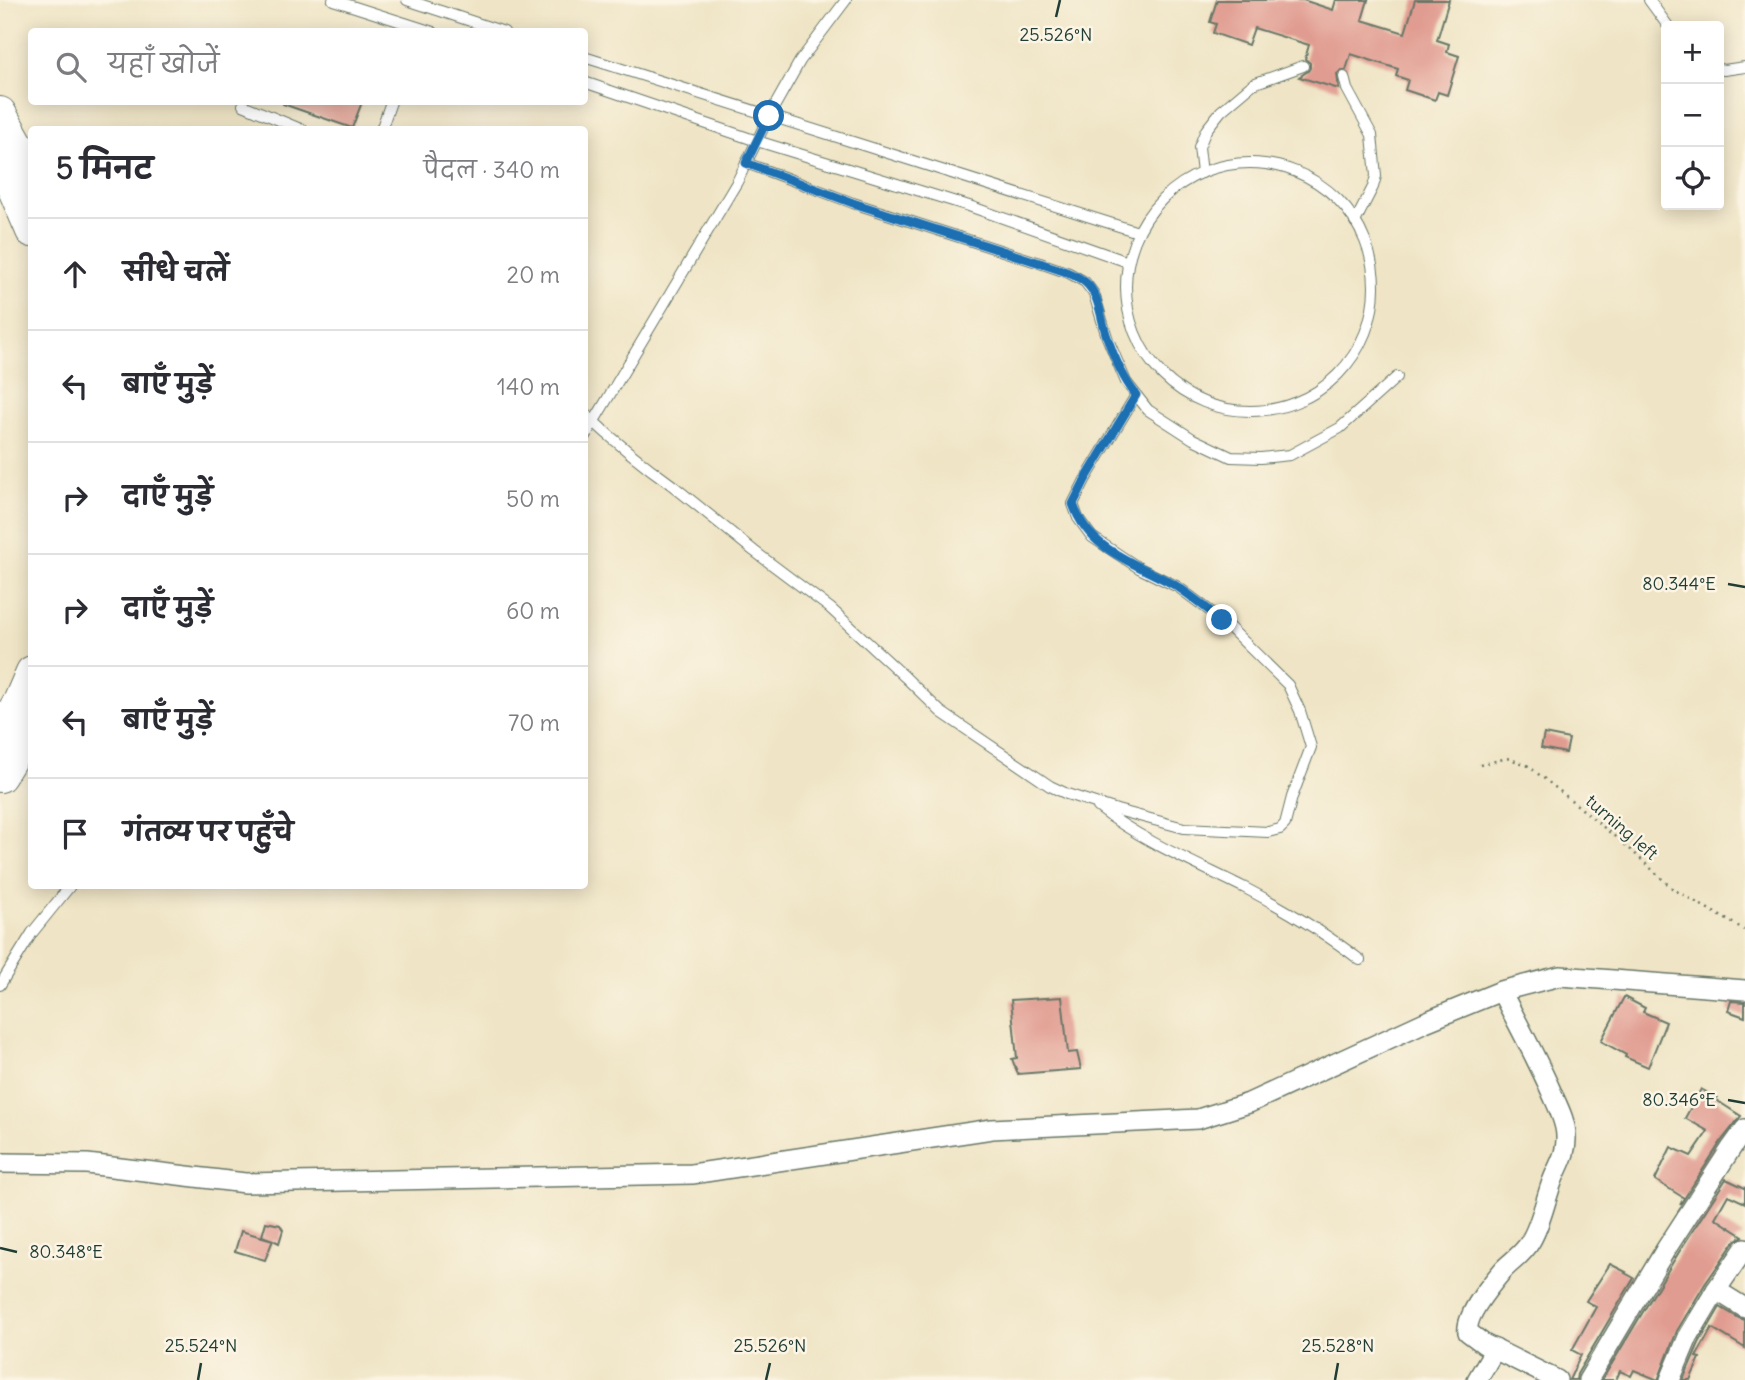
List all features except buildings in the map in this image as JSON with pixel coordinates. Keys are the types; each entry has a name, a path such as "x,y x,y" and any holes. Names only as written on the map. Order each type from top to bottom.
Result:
{"main road":[{"path":"0,113 28,163"},
{"path":"0,157 28,222"},
{"path":"0,734 21,697"},
{"path":"0,776 21,697"}],"street":[{"path":"0,1163 87,1164 245,1183 692,1174 992,1129 1198,1119 1249,1103 1425,1022 1501,991 1560,976 1745,990"},
{"path":"1501,991 1537,1059 1560,1110 1567,1134 1564,1156 1553,1178 1530,1242 1481,1299 1467,1325 1468,1332 1495,1349 1557,1380"},
{"path":"1588,1380 1666,1249 1745,1129"},
{"path":"1670,1380 1688,1337 1745,1248"},
{"path":"1716,1290 1745,1308"},
{"path":"1477,1380 1495,1349"}],"lane":[{"path":"333,0 414,28"},
{"path":"407,0 425,3 493,28"},
{"path":"588,430 737,182 800,61 846,0"},
{"path":"1649,0 1664,21"},
{"path":"417,28 425,3"},
{"path":"588,58 1138,232"},
{"path":"1202,173 1199,147 1206,130 1221,111 1253,84 1303,66"},
{"path":"1724,70 1745,67"},
{"path":"1344,77 1347,89 1372,135 1376,176 1355,222"},
{"path":"588,83 757,141 969,206 1128,262"},
{"path":"243,105 293,126"},
{"path":"382,126 390,105"},
{"path":"746,163 853,203 1069,273 1085,282 1094,293 1107,337 1126,382 1148,411 1193,439 1231,457 1290,455 1340,428 1397,377"},
{"path":"1230,163 1270,163 1308,176 1339,200 1362,232 1373,270 1372,310 1359,348 1334,379 1301,401 1263,412 1223,410 1187,396 1156,370 1136,339 1126,304 1128,262 1138,232 1161,200 1193,176 1202,173 1230,163"},
{"path":"588,417 642,463 830,608 941,712 1051,786 1117,810 1184,828 1268,832 1280,829 1285,824 1311,747 1300,711 1288,685 1222,620 1178,587 1139,568 1091,537 1078,518 1073,504 1136,395"},
{"path":"1091,801 1120,824 1261,897 1319,930 1360,960"},
{"path":"0,985 32,933 68,889"}],"path":[{"name":"turning left","path":"1480,765 1507,758 1527,765 1631,850 1673,889 1745,930"}],"route":[{"path":"769,116 746,163 853,203 1069,273 1085,282 1094,293 1107,337 1126,382 1136,395 1073,504 1078,518 1091,537 1139,568 1178,587 1222,620"}]}
